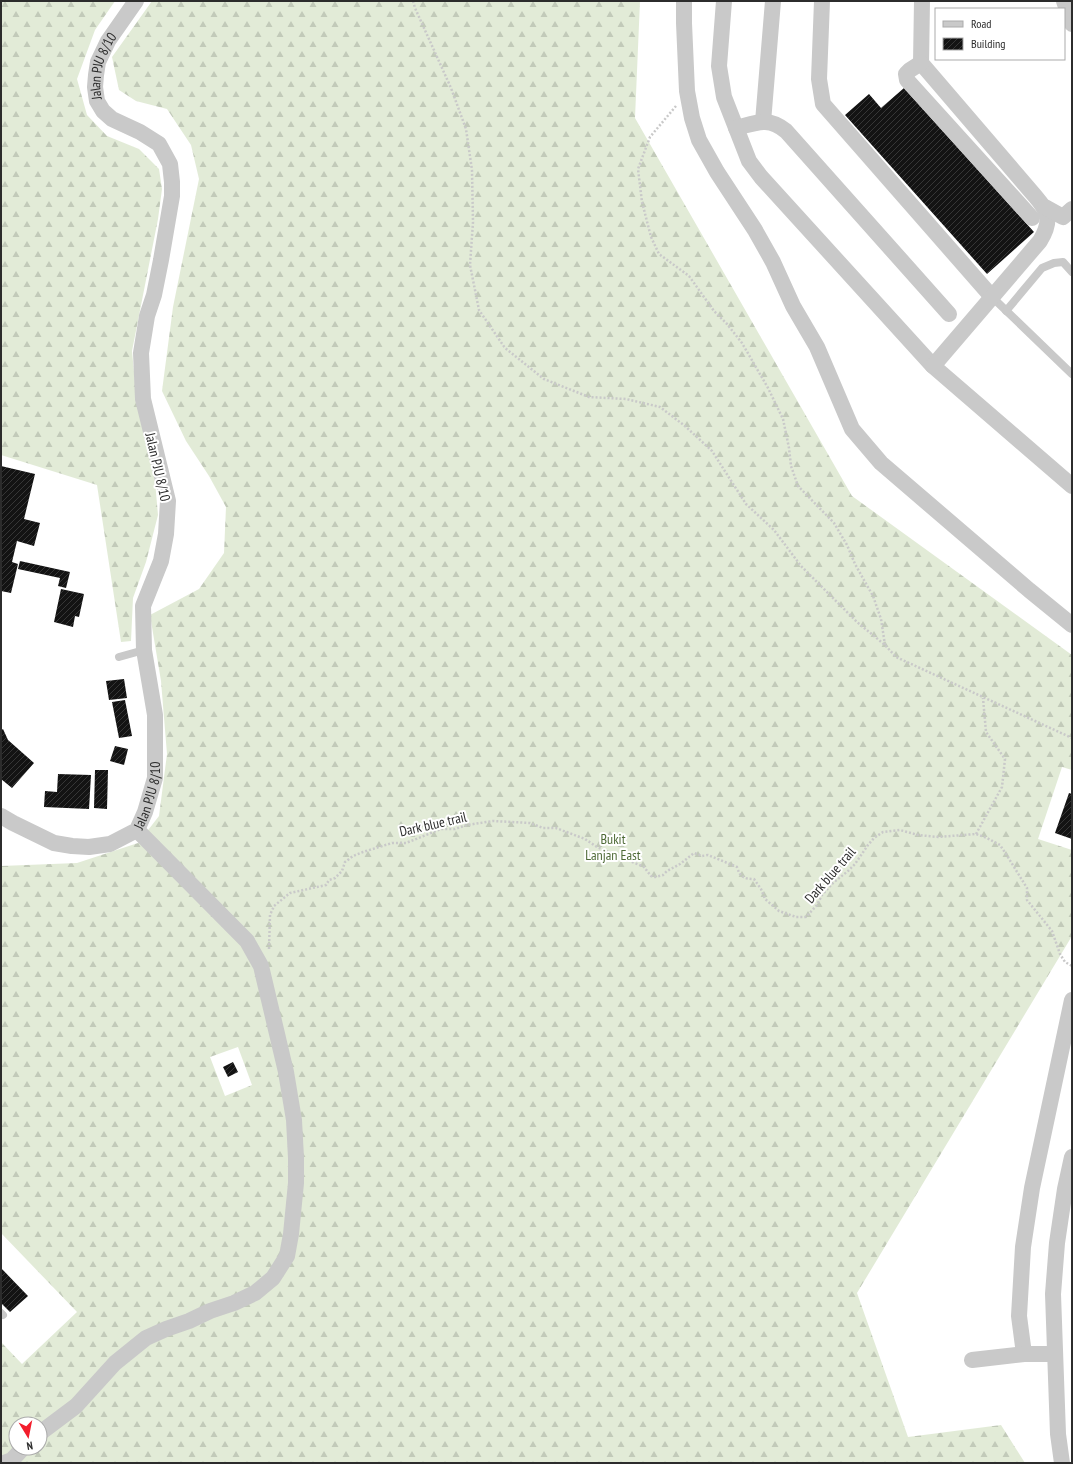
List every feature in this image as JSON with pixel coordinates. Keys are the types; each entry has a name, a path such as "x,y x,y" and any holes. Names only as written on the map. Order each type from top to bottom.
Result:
{"street":[{"name":"Jalan PJU 8/10","path":"1,816 13,824 54,843 89,847 110,844 137,830 145,812 155,778 155,715 144,650 143,606 161,562 166,534 168,501 143,399 141,353 147,316 154,295 161,260 172,196 172,182 170,164 159,144 140,132 112,119 102,111 97,101 95,88 98,62 108,41 136,1"},
{"path":"684,1 687,91 692,118 699,140 717,172 755,230 773,262 793,306 817,347 852,429 881,463 1072,625"},
{"path":"724,1 719,66 724,97 749,161 760,177 933,366 1072,486"},
{"path":"763,122 773,1"},
{"path":"822,1 819,79 823,104 992,297"},
{"path":"922,1 921,63 1045,207 1063,217 1072,209"},
{"path":"1064,1 1072,24"},
{"path":"921,63 906,74 907,80 1032,218"},
{"path":"736,128 763,122 777,124 786,131 949,314"},
{"path":"933,366 1040,241 1046,232 1048,224 1048,216 1045,207"},
{"path":"48,1427 76,1406 114,1363 146,1338 210,1311 234,1303 255,1293 273,1278 287,1256 291,1234 296,1183 294,1120 286,1072 261,966 248,941 137,830"},
{"path":"1024,1354 1019,1316 1023,1247 1032,1188 1072,1000"},
{"path":"1062,1463 1058,1434 1053,1294 1057,1243 1072,1157"},
{"path":"972,1360 1024,1354 1055,1354"},
{"path":"4,1463 12,1460 16,1456"}],"lane":[{"path":"1006,311 1042,268 1054,263 1063,262 1072,272"},
{"path":"992,297 1072,374"},
{"path":"119,657 144,650"}],"path":[{"path":"413,1 466,129 472,170 473,222 470,265 479,310 505,348 544,379 589,397 626,399 660,407 685,426 712,451 746,504 774,530 801,566 857,622 885,645 896,657 1072,738"},
{"path":"687,91 650,137 638,169 642,202 651,237 659,254 689,276 714,311 728,324 742,344 764,382 783,419 791,466 798,486 834,523 847,545 855,564 873,596 881,619 885,645"},
{"path":"976,834 1002,787 1005,759 986,732 983,698"},
{"name":"Dark blue trail","path":"261,966 270,956 268,946 270,915 274,906 290,893 326,885 329,880 335,878 342,871 345,862 352,856 363,852 392,843 406,843 441,829 455,829 467,825 502,821 530,823 543,828 556,828 585,839 597,848 644,867 651,876 655,877 680,864 694,853 702,856 708,854 737,867 740,875 746,879 754,879 762,889 765,899 779,911 796,917 806,917 817,905 822,895 829,887 855,864 868,845 883,832 900,830 918,836 938,837 976,834 1000,845 1027,888 1027,900 1052,931 1054,941 1062,958 1065,962 1072,966"}],"green space":[{"path":"1,1 115,1 95,30 77,79 87,115 107,136 139,149 159,169 162,189 158,219 132,351 137,403 155,481 158,515 146,562 133,598 131,641 121,642 97,485 1,455"},
{"name":"Bukit Lanjan East","path":"152,1 640,1 635,118 852,496 1072,655 1072,770 1062,767 1038,839 1072,850 1072,936 857,1293 908,1437 1001,1425 1025,1463 1,1463 1,1342 22,1364 77,1312 1,1233 1,866 77,863 138,843 159,816 167,754 161,681 150,615 199,589 224,553 226,507 209,476 186,441 162,391 173,307 199,179 191,145 167,109 136,101 119,90 112,57","holes":["238,1047 252,1085 225,1096 210,1057"]}],"building":[{"path":"904,88 1034,232 987,274 845,115 869,94 881,108"},
{"path":"1,466 35,474 24,519 40,523 34,546 17,541 12,562 18,564 11,593 1,591"},
{"path":"20,561 70,572 66,588 58,586 60,578 18,569"},
{"path":"61,589 84,594 79,617 75,616 73,627 54,622"},
{"path":"124,679 127,698 109,700 106,681"},
{"path":"125,700 132,736 119,738 112,702"},
{"path":"3,729 8,740 34,763 12,788 1,779 1,730"},
{"path":"115,746 128,749 124,765 110,761"},
{"path":"95,770 108,770 107,809 94,808"},
{"path":"58,774 91,775 89,809 44,807 45,791 57,792"},
{"path":"1069,793 1072,794 1072,839 1055,833"},
{"path":"233,1062 238,1072 228,1077 223,1067"},
{"path":"1,1268 28,1296 10,1312 1,1303"}]}
